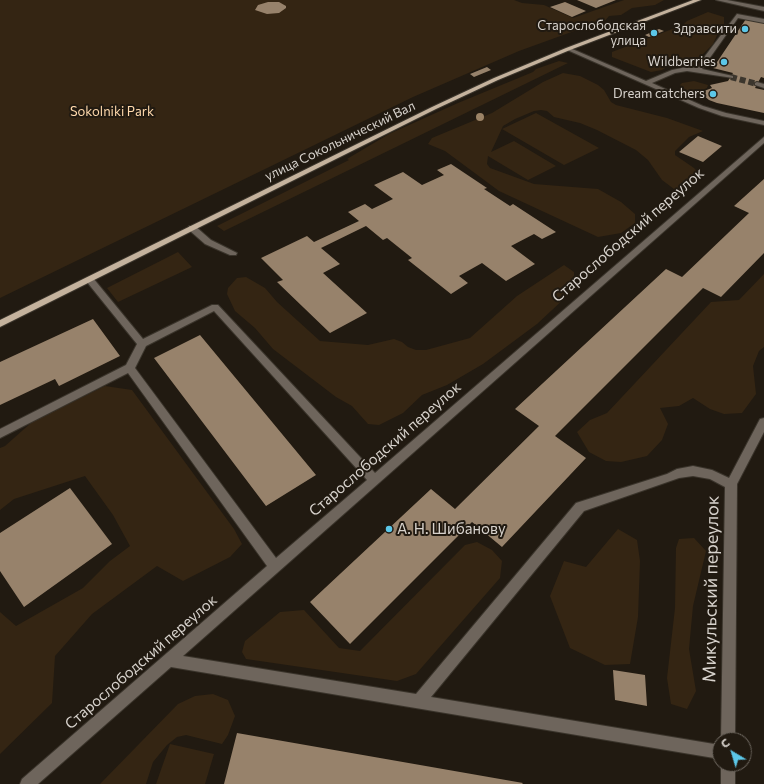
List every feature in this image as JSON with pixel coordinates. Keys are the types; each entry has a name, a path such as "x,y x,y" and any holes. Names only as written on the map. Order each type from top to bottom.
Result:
{"main road":[{"name":"улица Сокольнический Вал","path":"0,324 434,108 568,49 698,0"}],"street":[{"path":"719,0 764,9"},
{"path":"698,70 736,16 764,21"},
{"path":"568,49 712,112 764,123"},
{"path":"646,83 674,71 698,70 731,78"},
{"name":"Старослободский переулок","path":"27,784 764,139"},
{"path":"192,228 208,242 233,253"},
{"path":"90,280 142,344"},
{"path":"0,434 130,368 142,344 215,307 374,480"},
{"path":"130,368 275,567"},
{"name":"Микульский переулок","path":"728,732 731,484 764,425"},
{"path":"419,701 580,507 670,478 677,474 693,471 712,475 731,484"},
{"path":"169,660 712,751"},
{"path":"728,772 728,784"}],"green space":[{"name":"Sokolniki Park","path":"0,0 514,0 522,3 544,5 573,18 624,0 664,0 655,5 632,8 621,15 609,16 603,23 589,28 582,29 566,24 577,30 519,51 413,97 0,298"},
{"path":"708,12 724,17 724,24 721,28 716,29 718,33 713,44 700,57 694,58 694,65 670,65 662,70 651,72 612,57 612,52 683,25 687,21"},
{"path":"559,61 568,63 224,231 217,226 349,160 347,159 389,134 533,72 536,69"},
{"path":"563,73 580,76 598,85 604,90 611,102 616,105 667,118 703,131 689,137 675,151 675,155 694,168 701,176 698,183 682,195 662,180 648,160 636,150 580,123 554,117 547,111 534,111 503,126 491,152 514,141 556,166 528,180 488,156 487,164 490,168 534,184 598,189 621,202 635,214 635,223 621,233 598,237 499,191 445,151 428,144 432,138 492,113 543,82"},
{"path":"694,81 708,85 707,88 696,93 686,90 680,85 682,83"},
{"path":"536,113 599,148 564,165 502,129"},
{"path":"178,252 192,267 118,302 107,288"},
{"path":"564,265 574,272 574,282 566,297 537,324 483,364 447,385 422,395 403,413 379,425 368,424 352,406 336,397 273,349 255,328 235,311 227,294 228,288 237,278 246,277 265,288 277,302 320,341 368,345 394,339 416,350 426,350 470,338 517,296"},
{"path":"764,274 764,347 759,351 753,366 756,394 742,413 724,414 710,409 693,398 679,406 660,408 668,424 662,440 647,456 621,462 606,461 589,452 577,432 590,420 607,413 711,302 739,300"},
{"path":"105,386 132,390 234,529 242,544 230,557 183,581 157,566 92,614 55,656 52,703 0,754 0,612 16,626 83,588 110,561 130,546 113,515 85,476 14,499 0,510 0,448 5,446 32,422"},
{"path":"618,529 637,540 640,561 638,617 630,664 605,665 570,648 550,596 564,561 586,567"},
{"path":"694,538 706,551 693,606 689,649 696,691 687,709 671,704 667,678 675,608 676,548 679,539"},
{"path":"477,542 492,550 502,561 500,578 416,674 397,681 246,659 242,652 245,641 280,612 304,610 339,648 360,651 465,545"},
{"path":"213,694 228,700 235,716 228,735 222,744 186,735 177,737 167,745 153,762 146,784 100,784 178,704 195,696"},
{"path":"170,744 214,754 205,784 156,784"}],"building":[{"path":"577,0 616,0 596,8"},
{"path":"268,2 279,2 286,6 286,8 279,13 267,14 255,10 258,5"},
{"path":"565,2 586,11 572,17 550,7"},
{"path":"746,19 764,23 764,78 761,77 755,88 764,90 764,113 717,103 709,100 703,95 704,91 712,88 710,85 728,81 733,73 713,68"},
{"path":"659,29 664,31 649,37 645,35"},
{"path":"487,67 491,70 474,77 470,74"},
{"path":"698,136 722,146 703,162 679,152"},
{"path":"451,164 487,188 484,189 510,206 513,204 556,232 542,239 534,234 511,246 535,264 506,281 482,263 459,276 468,283 451,294 408,260 412,258 387,238 383,240 366,226 321,248 340,264 323,273 367,313 330,333 277,282 283,280 261,258 307,236 314,242 359,221 348,212 365,204 372,209 393,199 374,185 403,172 422,185 444,175 437,170"},
{"path":"764,179 764,253 721,297 703,288 555,436 586,458 502,547 472,522 350,644 310,602 431,489 455,509 539,426 515,409 666,269 682,277 749,213 734,206"},
{"path":"93,319 120,356 59,386 55,379 0,405 0,362"},
{"path":"200,335 316,475 266,506 154,358"},
{"path":"70,488 112,544 24,607 0,571 0,533"},
{"path":"613,670 645,675 647,706 615,700"},
{"path":"237,733 523,783 224,784"}],"tunnel":[{"path":"731,77 757,84"}],"place":[{"name":"Здравсити","path":"745,29"},
{"name":"Старослободская улица","path":"654,33"},
{"name":"Wildberries","path":"724,62"},
{"name":"Dream catchers","path":"713,94"},
{"name":"А. Н. Шибанову","path":"389,529"}]}
